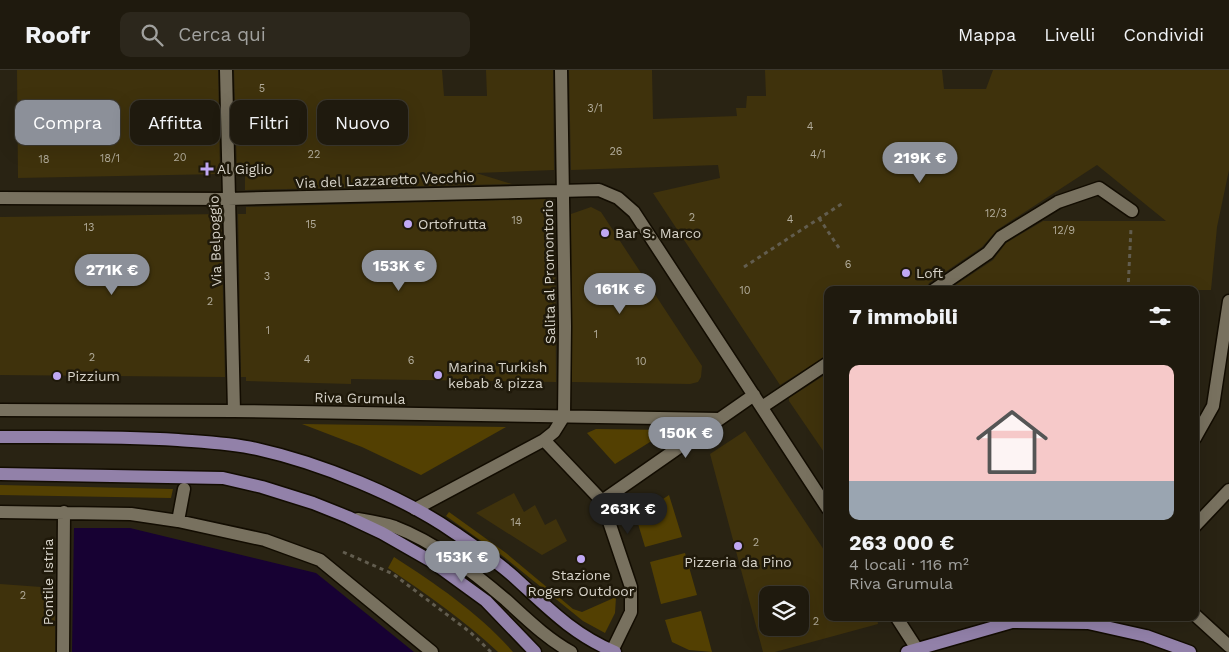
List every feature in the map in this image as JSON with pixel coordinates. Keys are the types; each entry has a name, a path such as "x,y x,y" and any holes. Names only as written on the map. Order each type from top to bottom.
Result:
{"main road":[{"path":"0,437 134,437 214,443 257,449 339,474 415,509 454,532 511,574 558,619 611,652"},
{"path":"0,474 223,478 270,489 348,517 382,533 439,567 486,601 535,652"},
{"path":"912,651 1012,622 1088,623 1146,636 1190,652"}],"street":[{"name":"Via Belpoggio","path":"226,70 234,411"},
{"name":"Salita al Promontorio","path":"561,70 565,326 564,416"},
{"path":"940,286 988,253 1001,237 1058,202 1099,188 1132,211"},
{"name":"Via del Lazzaretto Vecchio","path":"0,198 228,199 372,197 563,189 600,190 618,198 634,212 754,395"},
{"path":"1199,431 1213,406 1229,301"},
{"path":"762,407 824,366"},
{"path":"602,502 754,395 824,503"},
{"name":"Riva Grumula","path":"0,410 234,411 719,419"},
{"path":"415,509 544,440 554,432 564,416"},
{"path":"544,440 602,502 631,587 631,612 611,652"},
{"path":"178,521 184,489"},
{"path":"1199,522 1229,490"},
{"path":"0,512 131,514 178,521 265,540 320,560 432,652"},
{"name":"Pontile Istria","path":"63,652 64,512"},
{"path":"348,517 394,527 414,536 455,560 506,600 542,632 571,652"},
{"path":"1199,619 1229,646"},
{"path":"898,621 912,651"},
{"path":"1012,622 1016,621"}],"path":[{"path":"744,268 843,203"},
{"path":"1128,286 1132,211"},
{"path":"819,218 839,248"},
{"path":"353,556 393,574 470,632 491,652"}],"shaded area":[{"path":"302,424 506,427 421,475 362,447"},
{"path":"596,429 669,430 615,464 587,433"},
{"path":"0,485 173,489 171,498 0,495"},
{"path":"669,495 682,537 645,547 636,517"},
{"path":"449,512 506,553 573,609 582,612 616,597 615,613 605,633 583,621 504,557 446,516"},
{"path":"74,528 130,528 316,573 414,652 72,652"},
{"path":"685,553 697,595 661,604 650,562"},
{"path":"394,557 472,612 513,652 498,652 458,618 388,568"},
{"path":"701,611 712,652 689,650 672,642 665,620"}],"building":[{"path":"17,70 218,70 219,100 130,100 130,145 219,145 220,174 18,178 18,145 120,145 120,100 17,100"},
{"path":"234,70 442,70 444,96 487,96 486,70 553,70 554,170 476,173 512,184 245,190 245,173 237,174 236,145 307,145 307,100 235,100"},
{"path":"569,70 652,70 653,119 737,116 736,108 746,108 747,96 766,96 765,70 942,70 944,89 986,89 993,70 1229,70 1229,170 1217,227 1211,290 1199,290 1199,286 954,286 993,260 1006,243 1043,221 1166,221 1097,165 997,230 982,247 929,283 928,286 824,286 824,358 780,385 653,193 720,178 718,165 571,170"},
{"path":"552,199 553,222 555,221 556,382 351,379 351,384 246,381 246,377 241,377 238,214 246,214 246,207"},
{"path":"591,207 601,212 702,366 701,377 698,382 690,384 572,382 571,214"},
{"path":"221,214 225,377 0,375 0,217"},
{"path":"824,376 824,452 789,401 789,398"},
{"path":"745,431 824,550 824,621 878,621 878,624 775,652 763,652 710,454"},
{"path":"514,493 524,512 535,505 545,525 556,519 567,541 542,555 476,513"},
{"path":"0,584 55,588 55,652 0,652"}],"place":[{"name":"Al Giglio","path":"207,169"},
{"name":"Ortofrutta","path":"408,224"},
{"name":"Bar S. Marco","path":"605,233"},
{"name":"Loft","path":"906,273"},
{"name":"Marina Turkish kebab & pizza","path":"438,375"},
{"name":"Pizzium","path":"57,376"},
{"name":"Pizzeria da Pino","path":"738,546"},
{"name":"Stazione Rogers Outdoor","path":"581,559"}]}
